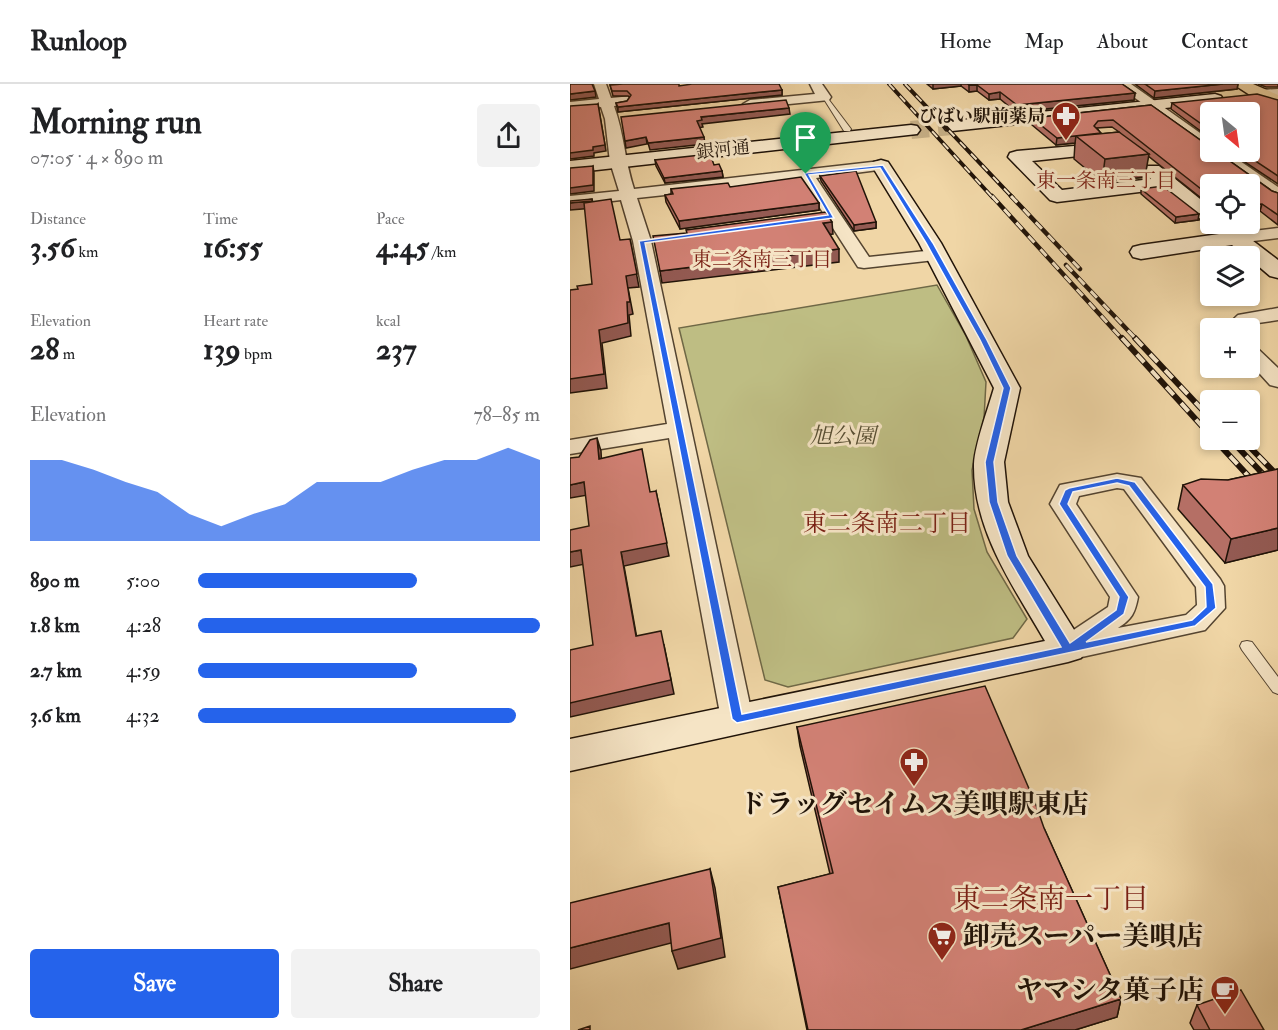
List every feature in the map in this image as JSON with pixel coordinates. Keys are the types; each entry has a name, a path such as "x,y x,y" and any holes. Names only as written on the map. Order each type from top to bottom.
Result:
{"highway":[{"path":"1241,84 1278,101"},
{"path":"1259,94 1260,102 1278,113"}],"street":[{"path":"600,84 605,102 618,118 618,162 628,195 648,240 679,429 737,719"},
{"path":"742,105 824,97 816,84"},
{"path":"1122,84 1200,139"},
{"path":"952,126 1278,93"},
{"path":"570,106 676,96"},
{"path":"1080,113 1200,209"},
{"name":"銀河通","path":"570,167 912,130"},
{"path":"1131,154 1017,157 1057,196 1168,183"},
{"path":"1232,162 1278,194"},
{"path":"570,201 881,166 984,340 1007,388 989,462 993,502 1012,556 1068,649"},
{"path":"806,174 826,217 864,263 935,255"},
{"path":"1141,252 1278,233"},
{"path":"1232,234 1278,271"},
{"path":"1256,318 1278,314"},
{"path":"1260,362 1278,380"},
{"path":"570,447 679,429"},
{"path":"570,755 1195,623 1211,608 1210,586 1132,483 1117,481 1069,490 1063,504 1124,597 1121,612 1068,649"}],"lane":[{"path":"824,97 847,129"},
{"path":"1247,646 1278,688"}],"green space":[{"name":"旭公園","path":"937,285 966,336 986,382 984,418 972,470 974,509 987,552 1027,619 1013,638 788,687 765,680 679,328"}],"building":[{"path":"570,84 592,84 595,91 570,94"},
{"path":"679,84 679,86 779,84 782,90 618,107 616,103 627,101 631,95 627,91 612,91 610,85"},
{"path":"968,84 1122,84 1135,93 1017,105 1000,92 989,94 977,85"},
{"path":"1145,84 1223,84 1155,91"},
{"path":"1257,94 1278,100 1278,176 1257,162 1260,162 1260,102 1200,102 1200,123 1172,103"},
{"path":"786,100 789,108 701,117 702,120 697,121 704,137 648,143 646,137 625,141 621,117"},
{"path":"598,104 605,145 593,147 593,150 570,153 570,106"},
{"path":"1151,105 1200,140 1200,162 1231,162 1248,174 1200,174 1200,188 1113,120 1098,121 1094,126 1101,133 1057,138 1032,118"},
{"path":"1119,132 1149,154 1105,159 1076,136"},
{"path":"710,154 714,165 719,164 722,171 664,178 655,160"},
{"path":"593,166 593,185 570,188 570,168"},
{"path":"856,171 876,222 854,225 820,176"},
{"path":"801,177 819,203 679,221 665,195 673,194 671,189 728,183 730,187"},
{"path":"1260,182 1278,193 1278,215 1260,204"},
{"path":"1163,186 1199,214 1176,217 1141,189"},
{"path":"592,199 592,201 570,203 570,201"},
{"path":"611,199 620,240 630,239 637,274 626,276 630,302 627,302 628,323 599,330 604,374 570,379 570,290 578,289 577,286 592,284 584,203"},
{"path":"826,212 832,222 823,223 839,249 660,271 653,236"},
{"path":"597,438 599,459 642,449 650,492 656,491 667,543 621,552 636,636 661,631 671,680 570,703 570,650 593,645 581,550 570,552 570,530 589,526 584,482 570,485 570,458 579,457 590,440"},
{"path":"1278,469 1278,528 1231,539 1183,485 1201,479 1228,480"},
{"path":"985,686 1044,828 1121,999 1021,1030 808,1030 778,887 833,873 797,727"},
{"path":"710,869 721,938 672,951 669,923 570,948 570,903"},
{"path":"1241,990 1264,1030 1210,1030 1197,1005"},
{"path":"590,1026 590,1030 578,1030"}],"tunnel":[{"path":"911,130 952,126"}],"railway":[{"path":"889,84 993,198"},
{"path":"905,84 1013,198"},
{"path":"992,196 1123,340"},
{"path":"1011,196 1080,269"},
{"path":"1066,265 1137,340"},
{"path":"1122,338 1200,424"},
{"path":"1135,338 1200,407"},
{"path":"1224,450 1278,508"},
{"path":"1240,450 1278,490"},
{"path":"1253,450 1278,476"}],"place":[{"name":"びばい駅前薬局","path":"1066,142"},
{"name":"ドラッグセイムス美唄駅東店","path":"914,788"},
{"name":"卸売スーパー美唄店","path":"942,962"},
{"name":"ヤマシタ菓子店","path":"1225,1016"}],"district":[{"name":"東一条南三丁目","path":"1106,180"},
{"name":"東二条南三丁目","path":"762,259"},
{"name":"東二条南二丁目","path":"887,523"},
{"name":"東二条南一丁目","path":"1051,899"}],"route":[{"path":"881,166 930,243 984,340 1007,388 989,462 993,502 1012,556 1068,649 1121,612 1124,597 1063,504 1069,490 1117,481 1132,483 1210,586 1211,608 1195,623 737,719 642,241 832,216 806,174 881,166"}]}
